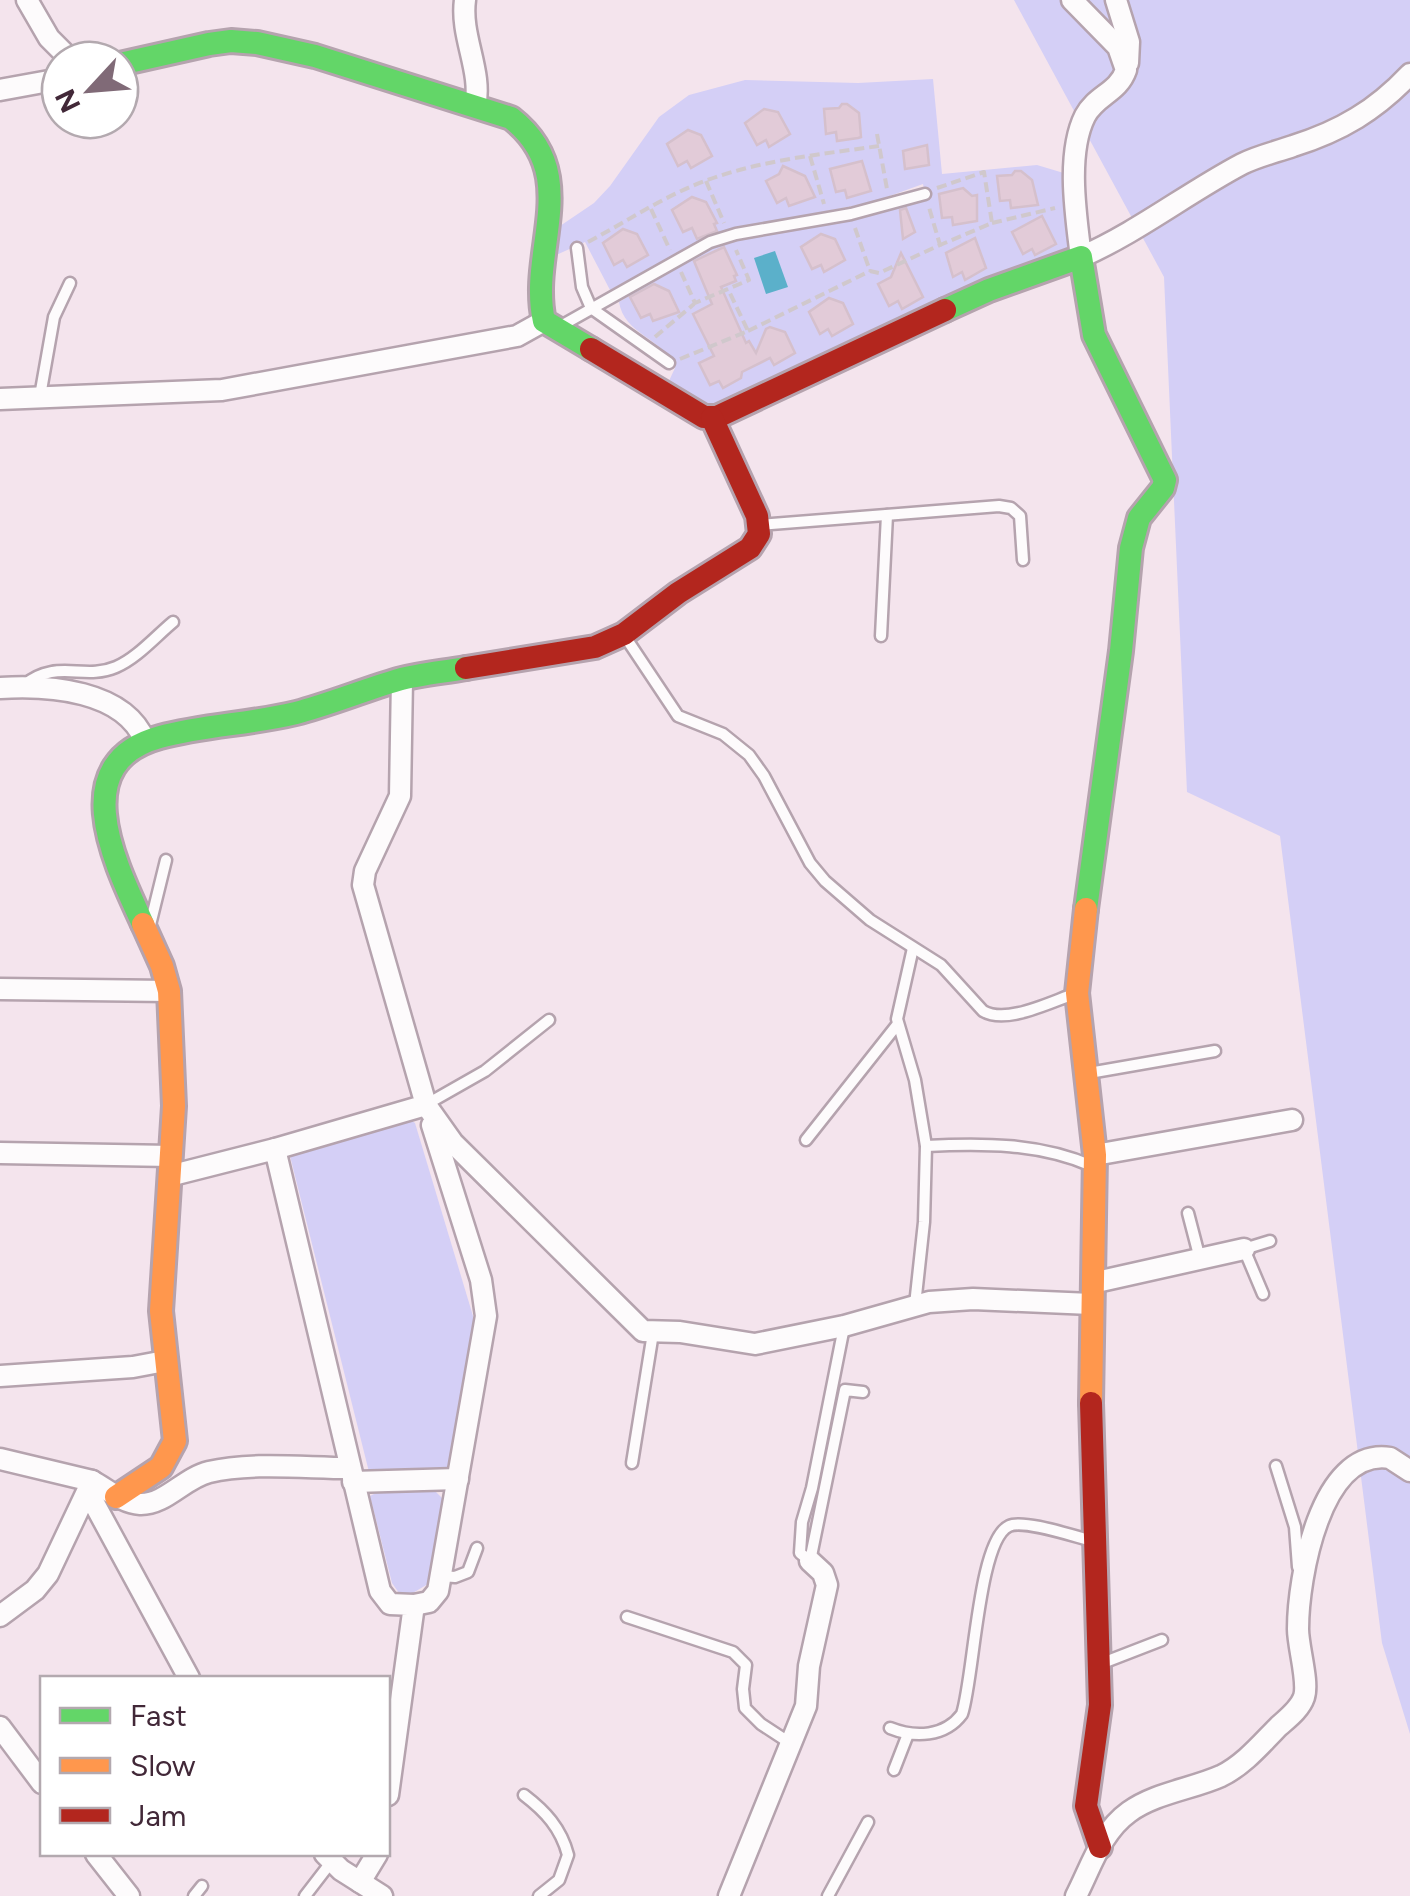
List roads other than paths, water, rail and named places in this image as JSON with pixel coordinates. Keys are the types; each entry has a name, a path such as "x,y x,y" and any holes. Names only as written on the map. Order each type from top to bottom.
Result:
{"street":[{"path":"26,0 51,40"},
{"path":"465,0 465,37 478,93 475,107"},
{"path":"1072,0 1118,48 1126,70"},
{"path":"1100,1847 1086,1806 1100,1705 1094,1541 1094,1161 1078,993 1086,897 1122,650 1131,548 1139,518 1165,480 1091,328 1075,204 1077,154 1084,117 1114,90 1130,56 1116,0"},
{"path":"140,60 220,42 257,42 315,56 511,118 522,125 548,174 554,206 539,283 549,326 698,414 712,418 989,290 1118,240 1247,161 1314,140 1358,120 1382,103 1410,74"},
{"path":"0,90 40,83"},
{"path":"0,399 222,390 517,336 549,326"},
{"path":"116,1497 157,1470 174,1450 160,1311 175,1078 168,991 108,846 100,812 106,784 118,760 145,741 209,726 295,713 402,678 595,647 624,634 678,592 750,548 758,538 754,507 712,418"},
{"path":"275,1149 350,1475 384,1600 414,1605 434,1598 441,1576 486,1316 481,1280 363,884 365,871 400,796 402,678"},
{"path":"10,688 48,690 106,702 131,717 145,741"},
{"path":"0,989 168,991"},
{"path":"0,1153 170,1166 275,1149 426,1105"},
{"path":"426,1105 453,1143 634,1325 653,1333 680,1332 755,1344 844,1326 915,1305 1092,1294 1244,1249"},
{"path":"1094,1161 1292,1120"},
{"path":"0,1376 165,1362"},
{"path":"1076,1896 1100,1847 1116,1824 1133,1809 1227,1773 1300,1706 1305,1690 1298,1635 1302,1589 1316,1524 1347,1470 1362,1461 1382,1456 1398,1461 1410,1472"},
{"path":"0,1459 135,1504 155,1502 186,1480 228,1469 458,1479"},
{"path":"0,1616 35,1590 48,1574 90,1486"},
{"path":"90,1486 188,1676"},
{"path":"728,1896 806,1706 809,1666 827,1585 823,1573 810,1561"},
{"path":"390,1780 414,1605"},
{"path":"0,1727 40,1780"},
{"path":"98,1856 129,1896"},
{"path":"360,1882 376,1856"},
{"path":"328,1858 382,1896"}],"lane":[{"path":"549,326 591,308 710,242 850,214 925,194"},
{"path":"578,248 582,287 591,308 669,363"},
{"path":"40,396 54,317 70,283"},
{"path":"759,526 998,506 1011,508 1020,516 1023,560"},
{"path":"881,636 887,515"},
{"path":"10,688 58,669 87,673 116,667 173,622"},
{"path":"624,634 678,716 724,734 749,755 817,873 870,920 941,965 965,994 990,1015 1013,1014 1078,993"},
{"path":"148,936 166,860"},
{"path":"806,1140 898,1024 914,948"},
{"path":"426,1105 485,1071 548,1020"},
{"path":"898,1024 915,1080 926,1146 924,1222 915,1305"},
{"path":"1088,1073 1215,1051"},
{"path":"926,1146 980,1144 1094,1161"},
{"path":"1188,1213 1200,1260"},
{"path":"1262,1294 1244,1249 1270,1241"},
{"path":"844,1326 798,1548 810,1561 845,1390 863,1392"},
{"path":"632,1464 653,1333"},
{"path":"1276,1466 1295,1527 1302,1589"},
{"path":"890,1728 908,1734 947,1728 962,1714 988,1558 1002,1531 1024,1524 1094,1541"},
{"path":"441,1576 455,1577 468,1572 477,1548"},
{"path":"627,1617 734,1652 746,1666 743,1700 749,1714 791,1744"},
{"path":"1099,1664 1162,1640"},
{"path":"894,1770 908,1734"},
{"path":"524,1795 544,1810 556,1826 568,1855 559,1880 540,1896"},
{"path":"828,1896 868,1822"},
{"path":"305,1896 328,1858"}],"water":[{"path":"775,251 788,287 766,294 754,258"}]}
